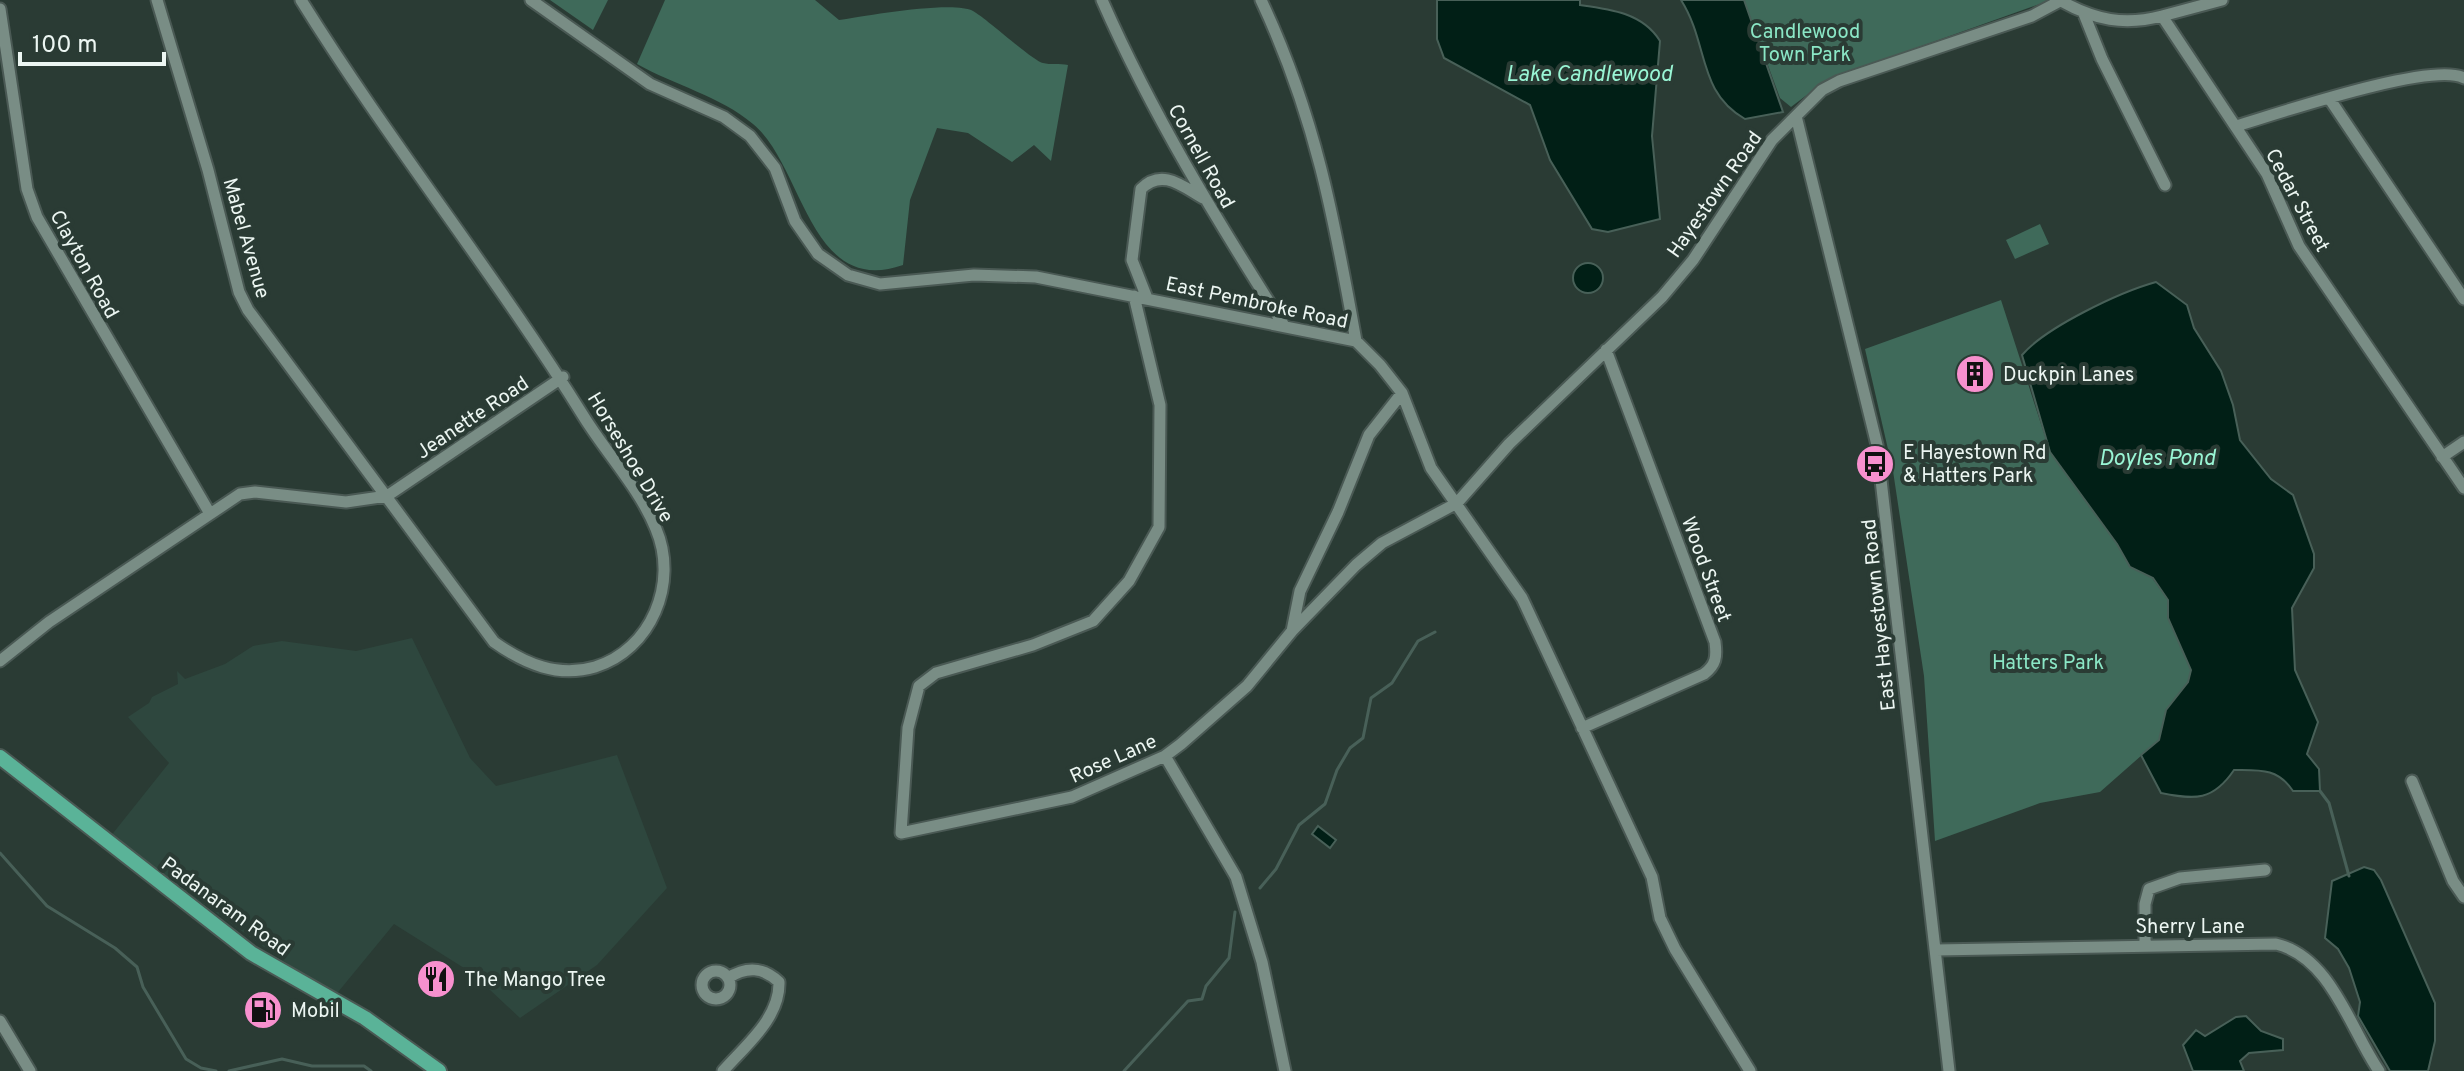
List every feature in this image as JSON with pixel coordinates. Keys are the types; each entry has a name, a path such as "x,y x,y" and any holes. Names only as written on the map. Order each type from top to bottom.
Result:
{"main road":[{"name":"Padanaram Road","path":"0,757 251,953 365,1018 439,1071"}],"street":[{"name":"Mabel Avenue","path":"157,0 208,170 239,292 248,310 387,496"},
{"path":"301,0 351,81 563,377"},
{"name":"East Pembroke Road","path":"531,0 650,84 724,117 750,136 775,168 795,221 818,254 848,275 880,284 974,275 1036,277 1356,341 1402,393 1431,468 1522,598 1652,877 1660,918 1750,1071"},
{"name":"Cornell Road","path":"1102,0 1129,61 1203,198 1283,324"},
{"path":"1261,0 1301,92 1331,199 1356,341"},
{"path":"2062,0 2084,14 2110,22 2140,22 2222,0"},
{"name":"Hayestown Road","path":"1457,503 1509,444 1662,297 1693,260 1763,152 1822,90 1839,81 2013,23 2062,0"},
{"name":"Clayton Road","path":"0,9 27,189 37,217 209,512"},
{"path":"2084,14 2102,59 2165,185"},
{"name":"Cedar Street","path":"2162,16 2267,174 2299,246 2464,488"},
{"path":"2236,126 2329,98 2433,74 2464,78"},
{"path":"2329,98 2464,299"},
{"name":"East Hayestown Road","path":"1796,116 1877,445 1949,1071"},
{"path":"1141,297 1132,260 1141,189 1150,182 1169,179 1203,198"},
{"name":"Rose Lane","path":"1141,297 1160,405 1159,527 1129,581 1093,621 1033,645 936,673 919,686 908,728 901,833 1072,797 1165,756 1247,686 1292,631 1382,543 1457,503"},
{"name":"Wood Street","path":"1582,728 1704,674 1713,667 1717,656 1715,642 1606,350"},
{"name":"Horseshoe Drive","path":"387,496 494,642 519,660 547,669 577,672 611,662 642,637 655,614 661,602 664,566 657,531 563,377"},
{"name":"Jeanette Road","path":"0,661 49,622 240,494 255,492 346,502 387,496 563,377"},
{"name":"Rose Lane","path":"1292,631 1300,591 1338,512 1369,435 1402,393"},
{"path":"2442,457 2464,442"},
{"path":"1165,756 1236,877 1262,962 1285,1071"},
{"path":"2412,781 2453,881 2464,897"},
{"path":"2145,944 2145,904 2149,889 2180,878 2265,870"},
{"name":"Sherry Lane","path":"1936,950 2145,944 2276,944 2294,948 2305,955 2321,974 2379,1071"},
{"path":"723,1071 773,1014 780,1000 779,982 768,972 740,970 728,978"},
{"path":"0,1021 30,1071"}],"shaded area":[{"path":"412,638 470,758 496,786 617,755 667,888 597,965 520,1018 472,973 394,924 334,997 110,837 169,763 128,717 149,703 152,697 178,684 177,671 185,679 225,664 253,646 282,641 356,651"}],"green space":[{"path":"550,0 608,0 593,30"},
{"path":"665,0 815,0 839,20 929,8 973,11 1038,60 1046,64 1068,65 1051,161 1034,145 1012,162 968,133 937,128 910,200 903,265 872,270 847,263 828,246 812,223 785,168 770,143 753,124 712,98 637,64"},
{"name":"Candlewood Town Park","path":"1744,0 2051,0 1860,68 1816,88 1791,107 1780,98"},
{"path":"2040,224 2049,244 2015,259 2006,240"},
{"name":"Hatters Park","path":"2001,300 2050,452 2117,544 2130,567 2152,578 2168,600 2168,618 2191,670 2188,682 2166,710 2159,740 2100,792 2040,803 1935,841 1924,676 1893,471 1865,349"}],"water":[{"name":"Lake Candlewood","path":"1437,0 1580,0 1580,5 1625,14 1645,24 1660,41 1652,136 1660,219 1608,232 1592,229 1550,160 1530,105 1444,58 1437,39"},
{"name":"Lake Candlewood","path":"1681,0 1744,0 1783,112 1745,119 1730,108 1711,81 1696,33"},
{"path":"1588,263 1599,267 1603,278 1599,289 1588,293 1577,289 1573,278 1577,267"},
{"name":"Doyles Pond","path":"2156,282 2187,305 2194,328 2221,371 2233,405 2240,440 2271,479 2293,495 2314,554 2314,568 2292,608 2295,670 2318,722 2307,754 2319,769 2320,791 2293,791 2275,774 2234,770 2219,788 2202,796 2161,793 2141,755 2159,740 2166,710 2188,682 2191,670 2168,618 2168,600 2153,578 2130,567 2117,544 2050,452 2022,355 2065,322"},
{"path":"1318,826 1336,840 1330,848 1312,834"},
{"path":"2364,867 2374,870 2381,880 2435,1003 2435,1041 2428,1071 2390,1071 2358,1016 2360,1002 2349,968 2338,949 2325,938 2332,881"},
{"path":"2246,1016 2261,1031 2283,1039 2283,1050 2249,1053 2240,1061 2244,1071 2193,1071 2183,1045 2196,1030 2205,1036 2236,1017"}],"waterway":[{"path":"1260,888 1276,869 1299,825 1325,804 1337,770 1350,748 1363,738 1371,698 1392,683 1418,641 1435,632"},
{"path":"2320,791 2329,803 2349,876"},
{"path":"0,853 47,906 115,948 137,967 143,987 186,1059 201,1068 216,1071"},
{"path":"1124,1071 1188,1001 1202,999 1206,986 1229,958 1235,912"},
{"path":"229,1071 282,1059 312,1066 364,1066 371,1071"}],"place":[{"name":"Duckpin Lanes","path":"1975,374"},
{"name":"E Hayestown Rd & Hatters Park","path":"1875,464"},
{"name":"The Mango Tree","path":"436,979"},
{"name":"Mobil","path":"263,1010"}]}
